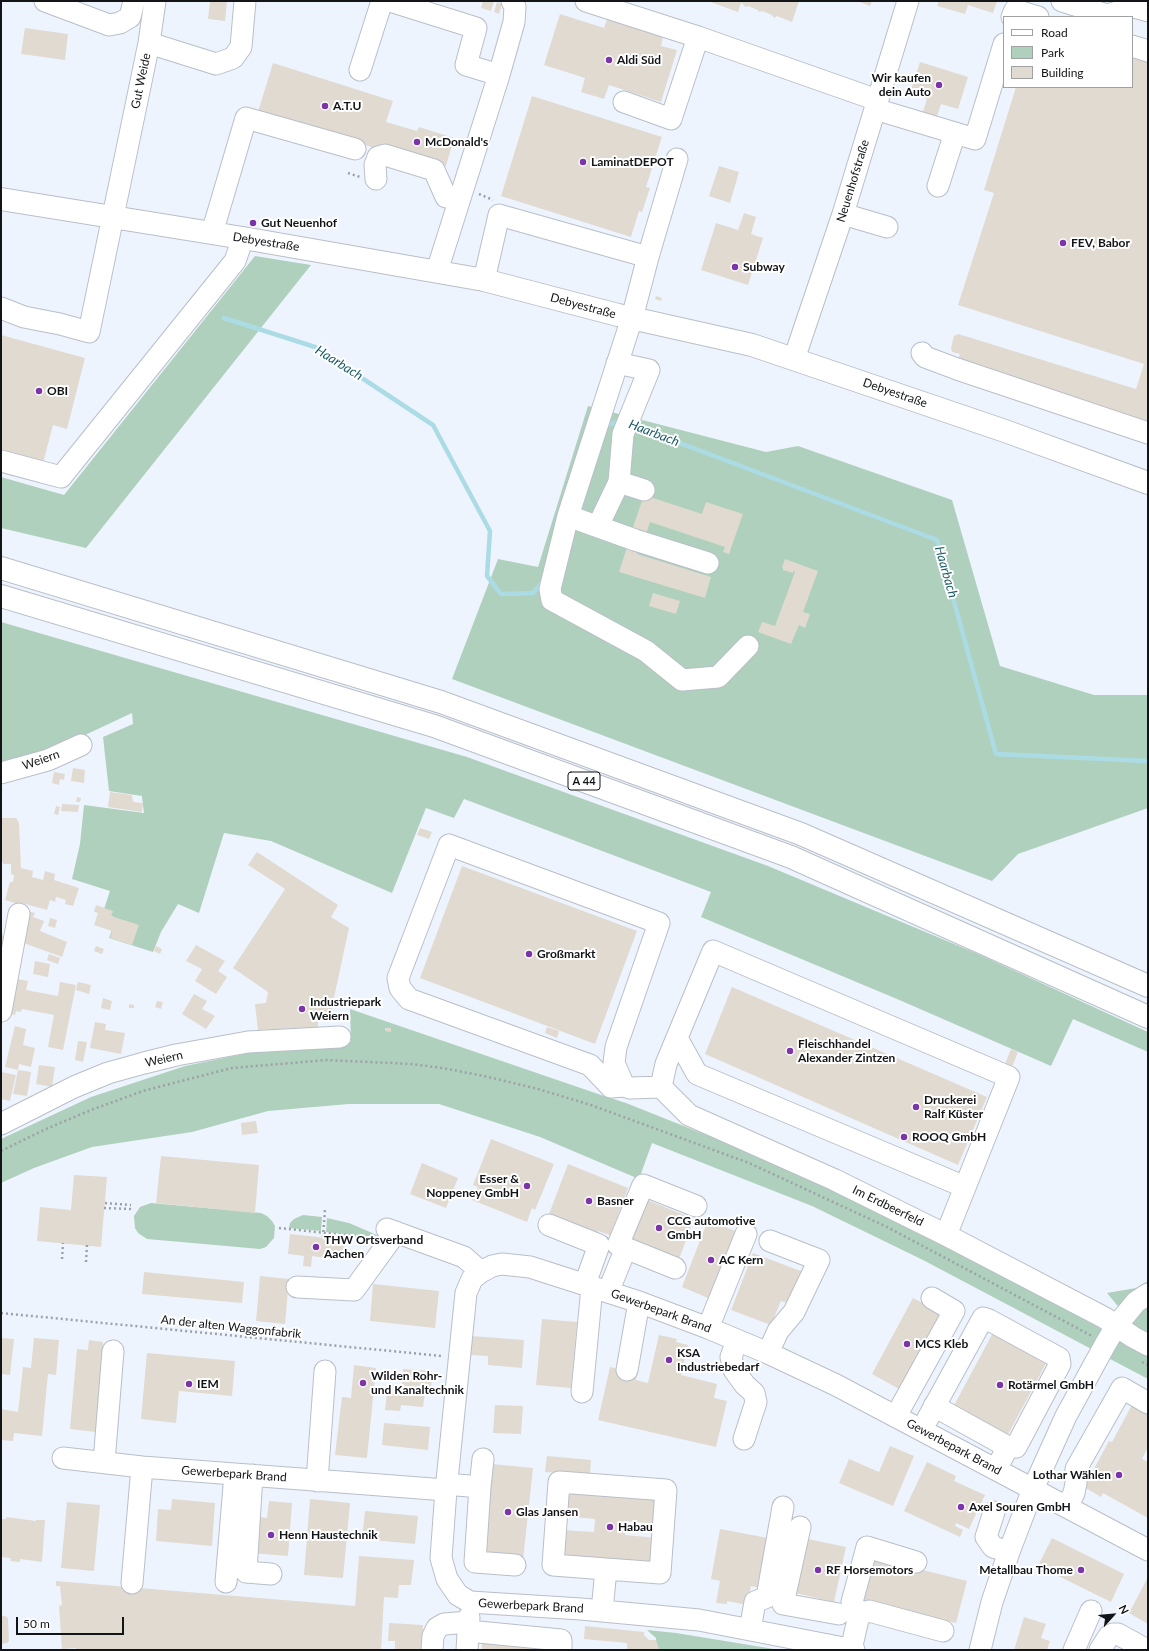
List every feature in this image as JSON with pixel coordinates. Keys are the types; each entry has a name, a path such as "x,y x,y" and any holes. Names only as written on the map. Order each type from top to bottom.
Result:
{"main road":[{"name":"Debyestraße","path":"1,199 243,238 484,280 632,318 752,345 1005,430 1148,483"},
{"name":"A 44","path":"1,568 442,702 801,834 1148,986"},
{"name":"A 44","path":"1,596 449,732 791,857 1148,1017"}],"street":[{"path":"45,1 109,25 120,23 130,17 134,1"},
{"path":"149,43 155,1"},
{"name":"Gut Weide","path":"1,308 24,317 60,324 89,332 149,43 216,64 233,58 241,47 245,1"},
{"path":"360,70 382,1"},
{"path":"390,1 476,28 466,65 499,75"},
{"path":"437,271 455,193 499,75 514,22 515,7 512,1"},
{"path":"586,1 698,38 955,133 975,139 1003,47"},
{"name":"Neuenhofstraße","path":"794,359 843,214 908,1"},
{"path":"1062,1 1109,8 1134,7 1148,11"},
{"path":"1013,13 1032,16"},
{"path":"624,102 671,119 698,38"},
{"path":"1133,46 1148,51"},
{"path":"212,233 246,118 355,149"},
{"path":"938,186 955,133"},
{"path":"376,179 375,165 378,157 385,155 434,170 455,193"},
{"path":"677,159 648,257 632,318 568,516 550,589 552,600 646,651 682,680 718,677 748,646"},
{"path":"843,214 887,227"},
{"path":"484,280 499,215 648,257"},
{"path":"1,461 61,477 236,261 243,238"},
{"path":"922,353 925,357 957,369 1148,433"},
{"path":"598,526 620,482 623,434 649,370 617,363"},
{"path":"620,482 644,490"},
{"path":"568,516 708,563"},
{"name":"Weiern","path":"1,773 48,760 81,745"},
{"path":"624,1086 614,1063 616,1047 659,923 450,845 398,978 400,988 409,999 590,1065 611,1087 661,1087 666,1064 713,951 1009,1077 946,1235"},
{"path":"1,1011 19,914"},
{"name":"Weiern","path":"1,1124 74,1086 108,1073 144,1063 176,1055 248,1042 340,1037"},
{"path":"677,1038 697,1074 965,1187"},
{"name":"Im Erdbeerfeld","path":"661,1087 689,1115 835,1180 946,1235 1117,1325 1133,1337 1148,1345"},
{"path":"675,1268 618,1245 643,1184 696,1206"},
{"path":"549,1225 599,1245 582,1392"},
{"path":"297,1288 354,1290 391,1231 464,1257 481,1272"},
{"path":"708,1328 746,1234"},
{"path":"768,1353 778,1331 794,1312 819,1260 770,1241"},
{"path":"595,1288 626,1248"},
{"name":"Gewerbepark Brand","path":"852,1650 821,1647 788,1638 699,1620 602,1611 468,1626 458,1596 447,1579 441,1558 446,1487 466,1293 472,1279 492,1266 502,1264 530,1267 639,1302 708,1328 768,1353 836,1385 1148,1550"},
{"path":"980,1650 992,1602 1009,1552 1033,1489 1066,1416 1117,1325 1136,1302 1148,1294"},
{"path":"896,1416 954,1310 932,1298"},
{"path":"627,1370 639,1302"},
{"path":"922,1430 934,1406 983,1318 1059,1358 1060,1364 1016,1447 1008,1447 934,1406"},
{"path":"737,1340 731,1357 734,1370 754,1394 756,1402 744,1439"},
{"path":"104,1462 113,1351"},
{"path":"317,1481 325,1371"},
{"path":"1067,1507 1074,1493 1076,1469 1122,1388 1148,1403"},
{"path":"996,1470 1008,1447"},
{"name":"Gewerbepark Brand","path":"63,1458 142,1467 317,1481 446,1487"},
{"path":"483,1459 474,1562 515,1566"},
{"path":"132,1583 142,1467"},
{"path":"244,1475 246,1572 271,1574"},
{"path":"226,1582 244,1475"},
{"path":"559,1482 666,1490 660,1573 606,1569 554,1565 559,1482"},
{"path":"446,1487 480,1487"},
{"path":"750,1630 755,1602 767,1597 783,1507"},
{"path":"994,1512 986,1537 993,1547 1009,1552"},
{"path":"800,1527 783,1604 849,1615 869,1610 943,1631"},
{"path":"852,1650 849,1615 867,1547 916,1562"},
{"path":"602,1611 606,1569"},
{"path":"788,1638 795,1606"},
{"path":"1074,1650 1091,1611"},
{"path":"432,1650 433,1636 437,1628 444,1624 468,1626 561,1640 561,1650"},
{"path":"1100,1650 1109,1636 1118,1634 1148,1650"}],"path":[{"path":"455,193 492,199 499,215"},
{"path":"1,1151 46,1129 91,1110 143,1091 232,1068 327,1060 411,1064 443,1068 538,1089 591,1105 749,1163 887,1227 1106,1343"},
{"path":"105,1203 131,1205"},
{"path":"104,1208 131,1210"},
{"path":"323,1237 325,1209"},
{"path":"279,1228 364,1237"},
{"path":"62,1260 63,1243"},
{"path":"86,1262 87,1245"},
{"name":"An der alten Waggonfabrik","path":"1,1313 460,1358"}],"green space":[{"path":"255,256 311,265 86,548 1,528 1,477 64,495"},
{"path":"588,406 766,452 798,446 952,500 1000,666 1094,695 1148,695 1148,808 1018,854 992,881 452,679 498,559 538,567"},
{"path":"1,622 467,757 768,866 978,954 1148,1032 1148,1052 1073,1019 1051,1066 897,999 701,917 711,892 464,799 454,818 426,808 392,893 271,841 224,833 199,913 178,904 161,932 153,952 109,938 116,918 103,912 110,891 72,879 80,844 84,805 144,813 142,796 109,791 103,737 133,724 132,713 36,758 1,768"},
{"path":"350,1009 626,1103 794,1170 945,1245 1148,1354 1148,1379 923,1260 812,1206 652,1143 639,1179 540,1137 439,1104 349,1104 268,1111 192,1132 92,1147 34,1168 1,1183 1,1139 91,1097 185,1066 253,1052 351,1042"},
{"path":"151,1203 261,1213 267,1216 275,1226 274,1238 266,1247 260,1249 147,1239 138,1233 135,1228 134,1216 140,1207"},
{"path":"303,1215 322,1217 321,1231 289,1228 290,1223 294,1219"},
{"path":"327,1218 349,1223 384,1238 326,1232"},
{"path":"1148,1281 1148,1335 1137,1329 1107,1293 1136,1288"},
{"path":"647,1630 676,1633 780,1650 656,1650 656,1638"}],"building":[{"path":"210,1 227,1 225,21 208,19"},
{"path":"483,1 494,1 491,11 481,8"},
{"path":"708,1 799,1 792,22 777,16 774,18 772,15 762,11 759,12 758,10 748,6 745,7 741,3 738,12"},
{"path":"857,1 872,1 870,6"},
{"path":"939,1 997,1 993,13 968,5 965,14 937,6"},
{"path":"497,2 502,4 499,14 494,12"},
{"name":"Aldi Süd","path":"560,14 604,28 607,19 663,37 661,46 677,50 661,102 609,85 604,99 581,92 585,78 544,65"},
{"path":"25,28 68,34 65,60 21,54"},
{"name":"FEV, Babor","path":"1133,52 1148,57 1148,426 956,366 960,354 952,352 951,348 954,336 958,334 1136,389 1144,364 958,305 994,193 984,190 1016,88 1133,88"},
{"name":"Wir kaufen dein Auto","path":"920,62 968,77 958,109 941,104 936,119 922,115 927,99 910,93"},
{"name":"A.T.U","path":"273,63 393,101 386,122 417,131 419,127 454,138 446,166 379,145 378,149 258,112"},
{"name":"LaminatDEPOT","path":"532,96 662,137 646,187 650,188 642,212 639,211 631,237 501,196"},
{"path":"719,166 739,172 730,203 709,196"},
{"path":"744,213 756,217 751,234 763,238 748,285 701,270 716,223 738,230"},
{"path":"656,296 662,298 661,301 655,299"},
{"name":"OBI","path":"1,335 85,358 67,429 53,425 43,463 1,452"},
{"path":"644,495 702,514 706,502 743,514 729,554 723,552 725,547 650,522 645,537 631,533"},
{"path":"628,544 640,547 637,554 711,577 705,598 619,572"},
{"path":"785,559 818,571 803,612 810,614 805,628 799,625 791,644 758,632 762,622 775,626 795,572 793,571 793,573 783,570 782,567"},
{"path":"653,593 680,601 676,614 649,606"},
{"path":"73,768 85,770 84,783 71,781"},
{"path":"54,772 65,774 64,780 60,779 59,785 52,783"},
{"path":"110,792 132,795 133,802 143,803 142,812 108,807"},
{"path":"77,797 81,798 80,802 76,802"},
{"path":"62,804 79,805 78,812 61,811"},
{"path":"56,806 60,807 58,815 54,814"},
{"path":"2,818 16,818 19,823 21,868 33,871 32,877 43,880 45,871 55,874 54,880 79,888 73,906 65,904 66,900 56,897 55,902 50,900 47,910 5,900 10,882 13,882 14,875 11,874 11,864 3,864 3,862 1,862"},
{"path":"420,828 432,832 429,839 417,835"},
{"path":"257,852 338,905 331,917 349,928 330,1016 318,1017 318,1027 258,1030 255,1004 266,1003 268,992 233,968 285,889 248,865"},
{"name":"Großmarkt","path":"462,866 637,931 595,1044 420,978"},
{"path":"96,905 113,911 111,916 139,925 132,945 110,938 112,931 94,925 98,913 94,912"},
{"path":"27,911 35,913 33,917 44,921 40,931 67,942 62,957 21,942"},
{"path":"50,918 57,920 55,928 48,926"},
{"path":"1,928 4,941 1,942"},
{"path":"196,945 225,961 218,971 227,977 216,994 195,981 202,969 186,961"},
{"path":"96,946 104,949 102,954 94,951"},
{"path":"156,946 162,949 160,954 154,951"},
{"path":"49,954 60,958 58,964 47,960"},
{"path":"35,961 50,964 48,977 33,974"},
{"path":"12,978 28,981 26,990 58,996 60,982 76,985 63,1050 48,1047 54,1015 22,1009 21,1012 16,1011 15,1015 5,1013"},
{"path":"78,982 91,985 89,994 76,990"},
{"path":"732,987 987,1097 958,1165 705,1054"},
{"path":"194,994 207,1001 202,1009 215,1016 206,1029 182,1014"},
{"path":"103,998 112,1001 110,1010 101,1008"},
{"path":"157,1001 163,1002 161,1009 155,1007"},
{"path":"129,1004 134,1005 134,1008 129,1008"},
{"path":"95,1022 106,1024 105,1030 125,1033 121,1054 90,1048"},
{"path":"15,1026 26,1029 23,1045 35,1048 31,1067 19,1064 18,1070 5,1067"},
{"path":"547,1027 559,1031 557,1038 545,1033"},
{"path":"385,1028 391,1028 391,1032 385,1031"},
{"path":"78,1041 87,1042 83,1062 75,1060"},
{"path":"1011,1049 1018,1052 1012,1067 1005,1064"},
{"path":"39,1065 55,1067 52,1087 36,1084"},
{"path":"18,1070 31,1072 27,1096 13,1094"},
{"path":"1,1072 16,1075 10,1101 1,1099"},
{"path":"256,1121 258,1133 242,1135 241,1123"},
{"path":"491,1139 554,1164 535,1210 532,1208 527,1222 472,1200 478,1187 473,1185"},
{"path":"161,1156 259,1165 255,1213 156,1203"},
{"path":"422,1163 458,1178 446,1208 410,1194"},
{"name":"Basner","path":"568,1164 628,1188 610,1235 598,1231 597,1233 549,1214"},
{"path":"74,1175 107,1177 101,1247 37,1241 40,1207 71,1210"},
{"name":"CCG automotive GmbH","path":"640,1197 694,1219 679,1259 624,1238"},
{"name":"AC Kern","path":"708,1220 740,1233 713,1300 682,1287"},
{"name":"THW Ortsverband Aachen","path":"290,1234 345,1240 343,1260 312,1256 311,1267 303,1266 304,1256 288,1254"},
{"path":"753,1253 806,1273 793,1305 781,1301 771,1325 731,1310"},
{"path":"144,1272 244,1282 242,1303 142,1294"},
{"path":"260,1276 289,1279 285,1324 256,1321"},
{"path":"373,1284 439,1291 435,1328 370,1321"},
{"name":"MCS Kleb","path":"913,1298 942,1313 901,1390 872,1374"},
{"path":"542,1319 577,1322 571,1388 536,1385"},
{"name":"Rotärmel GmbH","path":"995,1329 1049,1358 1005,1440 951,1411"},
{"path":"659,1335 677,1339 676,1342 688,1345 681,1375 717,1384 714,1398 727,1401 716,1447 598,1420 610,1367 637,1374 636,1380 648,1383"},
{"path":"472,1336 524,1340 522,1368 488,1365 488,1356 470,1355"},
{"path":"1,1338 14,1339 10,1375 1,1374"},
{"path":"34,1338 59,1340 56,1375 48,1374 42,1436 14,1433 13,1441 1,1440 1,1409 18,1412 23,1367 31,1368"},
{"path":"89,1340 103,1342 100,1380 102,1393 99,1393 96,1432 70,1429 77,1349 88,1350"},
{"name":"IEM","path":"147,1353 235,1361 232,1396 179,1391 176,1423 141,1419"},
{"path":"354,1365 376,1368 367,1458 335,1455 342,1397 351,1398"},
{"path":"403,1369 432,1371 431,1393 425,1393 423,1407 401,1405 400,1411 385,1410 388,1384 402,1385"},
{"name":"Lothar Wählen","path":"1133,1403 1148,1411 1148,1447 1142,1459 1148,1462 1148,1518 1103,1493 1101,1497 1084,1487 1109,1441 1112,1442"},
{"path":"495,1405 523,1406 521,1434 493,1433"},
{"path":"384,1423 430,1427 428,1450 382,1445"},
{"path":"890,1446 914,1456 893,1506 839,1483 849,1459 879,1472"},
{"path":"547,1456 591,1460 590,1475 545,1472"},
{"path":"927,1462 956,1476 954,1481 985,1495 969,1529 956,1523 955,1526 963,1530 960,1537 904,1511"},
{"name":"Glas Jansen","path":"492,1464 533,1468 523,1560 484,1556"},
{"name":"Habau","path":"565,1491 660,1498 658,1524 626,1521 625,1535 657,1538 655,1563 560,1555 562,1530 594,1532 595,1519 563,1516"},
{"path":"172,1499 215,1503 212,1546 156,1541 158,1509 171,1510"},
{"path":"310,1499 350,1503 343,1578 304,1575"},
{"name":"Henn Haustechnik","path":"269,1501 292,1503 288,1556 251,1553 254,1516 267,1518"},
{"path":"67,1502 100,1505 94,1571 61,1568"},
{"path":"365,1511 418,1516 415,1544 362,1539"},
{"path":"6,1517 36,1521 45,1520 42,1562 20,1559 20,1562 10,1561 11,1558 1,1557 1,1519 6,1519"},
{"path":"720,1529 773,1539 765,1589 751,1586 747,1605 727,1601 727,1604 716,1603 720,1581 711,1579"},
{"name":"RF Horsemotors","path":"803,1538 846,1547 834,1602 791,1592"},
{"name":"Metallbau Thome","path":"1052,1538 1124,1574 1111,1602 1038,1566"},
{"path":"359,1556 414,1560 411,1585 399,1585 398,1598 384,1597 381,1650 62,1649 59,1606 62,1605 60,1586 56,1586 56,1581 355,1606"},
{"path":"867,1556 967,1581 956,1623 857,1599"},
{"path":"1148,1577 1148,1624 1129,1613"},
{"path":"1,1616 8,1618 9,1641 1,1644"},
{"path":"1024,1617 1046,1624 1041,1638 1050,1641 1047,1650 1014,1650"},
{"path":"389,1623 423,1625 422,1650 395,1650 395,1641 388,1641"},
{"path":"585,1626 644,1632 644,1635 649,1640 656,1640 659,1649 627,1650 627,1643 584,1639"},
{"path":"482,1640 555,1650 482,1650"}],"waterway":[{"name":"Haarbach","path":"224,318 315,347 433,425 490,531 487,576 501,594 533,593 544,580"},
{"name":"Haarbach","path":"603,426 621,421"},
{"name":"Haarbach","path":"632,425 937,540 996,754 1148,761"}],"place":[{"name":"Aldi Süd","path":"609,60"},
{"name":"Wir kaufen dein Auto","path":"939,85"},
{"name":"A.T.U","path":"325,106"},
{"name":"McDonald's","path":"417,142"},
{"name":"LaminatDEPOT","path":"583,162"},
{"name":"Gut Neuenhof","path":"253,223"},
{"name":"FEV, Babor","path":"1063,243"},
{"name":"Subway","path":"735,267"},
{"name":"OBI","path":"39,391"},
{"name":"Großmarkt","path":"529,954"},
{"name":"Industriepark Weiern","path":"302,1009"},
{"name":"Fleischhandel Alexander Zintzen","path":"790,1051"},
{"name":"Druckerei Ralf Küster","path":"916,1107"},
{"name":"ROOQ GmbH","path":"904,1137"},
{"name":"Esser & Noppeney GmbH","path":"527,1186"},
{"name":"Basner","path":"589,1201"},
{"name":"CCG automotive GmbH","path":"659,1228"},
{"name":"THW Ortsverband Aachen","path":"316,1247"},
{"name":"AC Kern","path":"711,1260"},
{"name":"MCS Kleb","path":"907,1344"},
{"name":"KSA Industriebedarf","path":"669,1360"},
{"name":"Wilden Rohr- und Kanaltechnik","path":"363,1383"},
{"name":"IEM","path":"189,1384"},
{"name":"Rotärmel GmbH","path":"1000,1385"},
{"name":"Lothar Wählen","path":"1119,1475"},
{"name":"Axel Souren GmbH","path":"961,1507"},
{"name":"Glas Jansen","path":"508,1512"},
{"name":"Habau","path":"610,1527"},
{"name":"Henn Haustechnik","path":"271,1535"},
{"name":"RF Horsemotors","path":"818,1570"},
{"name":"Metallbau Thome","path":"1081,1570"}]}
